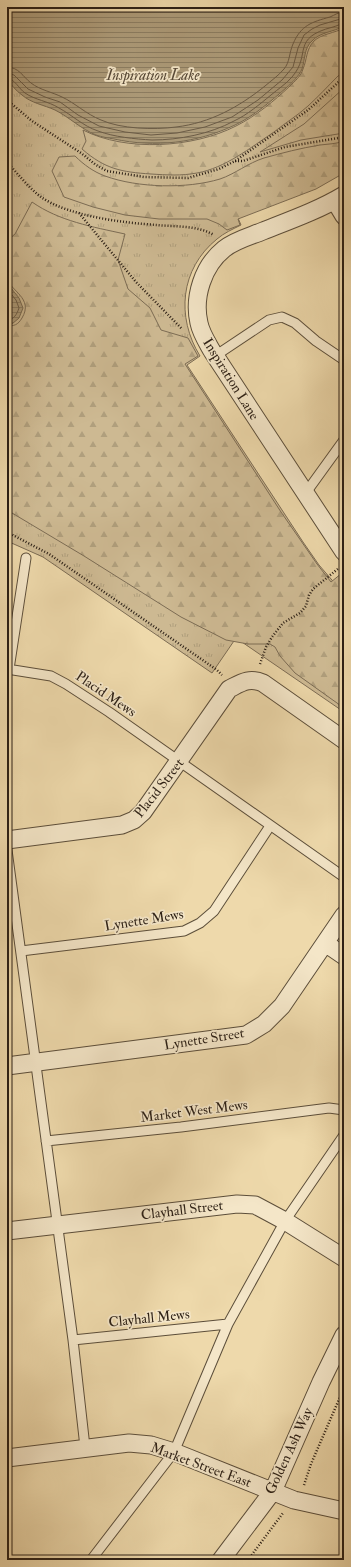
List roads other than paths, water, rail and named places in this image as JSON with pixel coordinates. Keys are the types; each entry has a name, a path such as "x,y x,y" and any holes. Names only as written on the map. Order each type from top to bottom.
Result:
{"street":[{"path":"339,198 344,216"},
{"name":"Inspiration Lane","path":"339,198 319,209 229,245 210,265 200,286 197,311 199,324 204,337 215,356 344,552"},
{"name":"Placid Street","path":"7,840 122,825 134,820 143,812 231,688 243,681 255,680 263,683 344,740"},
{"name":"Lynette Street","path":"7,1066 246,1035 264,1024 282,1006 344,915"},
{"path":"325,943 344,956"},
{"name":"Clayhall Street","path":"7,1231 238,1204 255,1205 285,1221 344,1258"},
{"name":"Golden Ash Way","path":"221,1560 273,1491 321,1382 344,1335"},
{"name":"Market Street East","path":"7,1458 85,1447 129,1443 151,1445 174,1452 294,1500 344,1511"}],"lane":[{"path":"215,356 269,320 282,317 295,323 316,341 344,360"},
{"path":"305,494 344,440"},
{"name":"Placid Mews","path":"26,558 8,669 51,676 109,712 179,762"},
{"path":"179,762 344,877"},
{"name":"Lynette Mews","path":"21,951 184,931 200,923 214,910 270,826"},
{"path":"7,850 74,1340 85,1447"},
{"name":"Market West Mews","path":"46,1141 189,1126 329,1108 344,1110"},
{"path":"91,1560 174,1452 228,1324 285,1221 344,1135"},
{"name":"Clayhall Mews","path":"74,1340 228,1324"}],"water":[{"name":"Inspiration Lake","path":"7,7 344,7 344,26 315,38 307,47 302,69 299,74 288,86 256,113 235,125 206,136 176,142 145,143 129,142 96,135 85,130 55,110 29,100 16,90 7,80"},
{"path":"7,283 19,298 23,308 19,318 12,324 7,324"}]}
